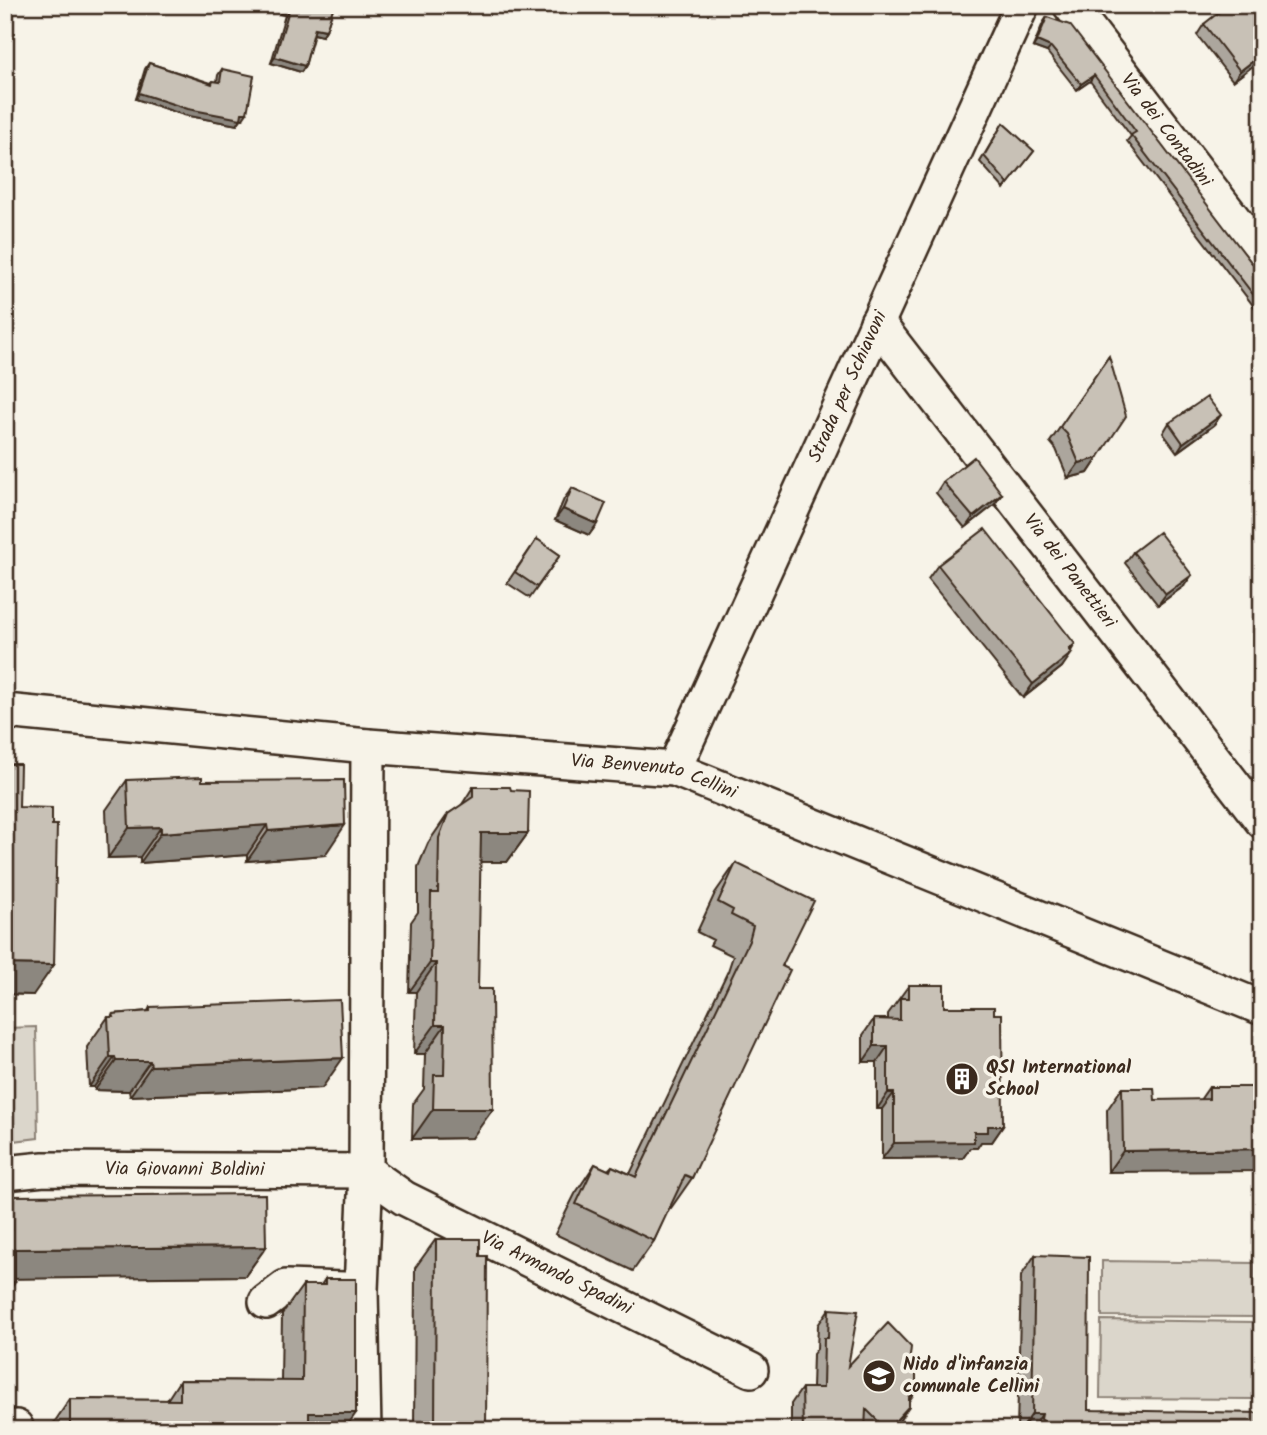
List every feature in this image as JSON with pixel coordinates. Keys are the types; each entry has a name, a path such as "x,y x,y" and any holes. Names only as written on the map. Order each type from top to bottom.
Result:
{"street":[{"name":"Strada per Schiavoni","path":"674,769 1022,5"},
{"name":"Via dei Contadini","path":"1070,5 1262,256"},
{"name":"Via dei Panettieri","path":"877,322 1262,821"},
{"name":"Via Benvenuto Cellini","path":"5,711 368,746 674,769 1262,1008"},
{"path":"364,1430 361,1290 366,1171 368,746"},
{"name":"Via Giovanni Boldini","path":"5,1173 44,1169 366,1171"},
{"name":"Via Armando Spadini","path":"366,1171 404,1198 751,1370"},
{"path":"265,1302 286,1287 361,1290"}],"shaded area":[{"path":"36,1027 38,1138 5,1142 5,1028"},
{"path":"1102,1261 1255,1263 1254,1317 1102,1316"},
{"path":"1101,1320 1255,1322 1254,1399 1100,1398"}],"building":[{"path":"285,5 334,5 326,30 315,28 305,66 275,57 289,10 284,8"},
{"path":"1228,5 1262,5 1262,54 1240,71 1204,24"},
{"path":"1047,17 1070,25 1251,262 1262,268 1262,306 1131,135 1136,132 1094,75 1081,84 1051,47 1037,41"},
{"path":"149,63 212,84 213,81 220,82 222,69 254,76 247,113 242,113 241,119 188,109 139,93"},
{"path":"1003,123 1034,151 1008,184 984,156"},
{"path":"1109,356 1126,416 1098,458 1079,463 1067,434 1060,427"},
{"path":"1207,397 1221,415 1183,443 1169,423"},
{"path":"974,457 1002,494 973,517 943,482"},
{"path":"572,488 606,503 597,524 563,509"},
{"path":"985,529 1075,644 1069,649 1072,653 1033,684 938,565"},
{"path":"1159,532 1192,575 1166,594 1133,552"},
{"path":"537,539 560,555 537,587 515,572"},
{"path":"5,764 20,764 19,807 52,808 52,825 57,825 54,965 8,964 8,933 5,934"},
{"path":"202,777 202,781 344,780 345,825 268,831 267,825 161,833 161,827 129,828 127,780"},
{"path":"473,787 510,787 511,790 529,791 528,833 481,833 478,989 492,989 493,1109 433,1109 434,1075 444,1075 445,1025 435,1025 436,963 430,963 431,893 438,893 439,838 448,814 473,797"},
{"path":"736,863 814,901 782,966 790,970 692,1178 685,1175 654,1241 576,1204 595,1164 610,1171 612,1166 636,1177 749,941 753,926 731,915 733,910 718,902"},
{"name":"QSI International School","path":"909,985 944,985 944,1007 994,1007 994,1014 1002,1014 1003,1126 988,1126 988,1132 974,1132 974,1142 894,1143 894,1093 888,1093 888,1046 874,1046 874,1019 900,1020 900,998 909,998"},
{"path":"340,1000 343,1058 151,1066 150,1061 116,1061 115,1057 110,1057 108,1017 114,1017 113,1014 150,1011 150,1007"},
{"path":"1209,1087 1262,1087 1262,1149 1123,1151 1122,1088 1154,1088 1155,1100 1209,1099"},
{"path":"265,1194 266,1247 15,1249 15,1282 5,1282 5,1230 12,1230 11,1196"},
{"path":"436,1239 480,1239 480,1256 487,1256 486,1430 435,1430"},
{"path":"1035,1255 1089,1257 1088,1410 1262,1413 1262,1430 1051,1430 1041,1419 1042,1414 1032,1414"},
{"path":"325,1279 356,1279 356,1413 309,1413 309,1430 70,1430 70,1399 180,1400 180,1380 302,1381 303,1285 325,1285"},
{"name":"Nido d'infanzia comunale Cellini","path":"829,1309 858,1311 848,1366 888,1323 911,1347 910,1356 916,1364 916,1391 909,1397 909,1406 887,1430 866,1409 865,1430 803,1430 802,1388 823,1388 824,1338 828,1338"}],"place":[{"name":"QSI International School","path":"962,1079"},
{"name":"Nido d'infanzia comunale Cellini","path":"879,1376"}]}
